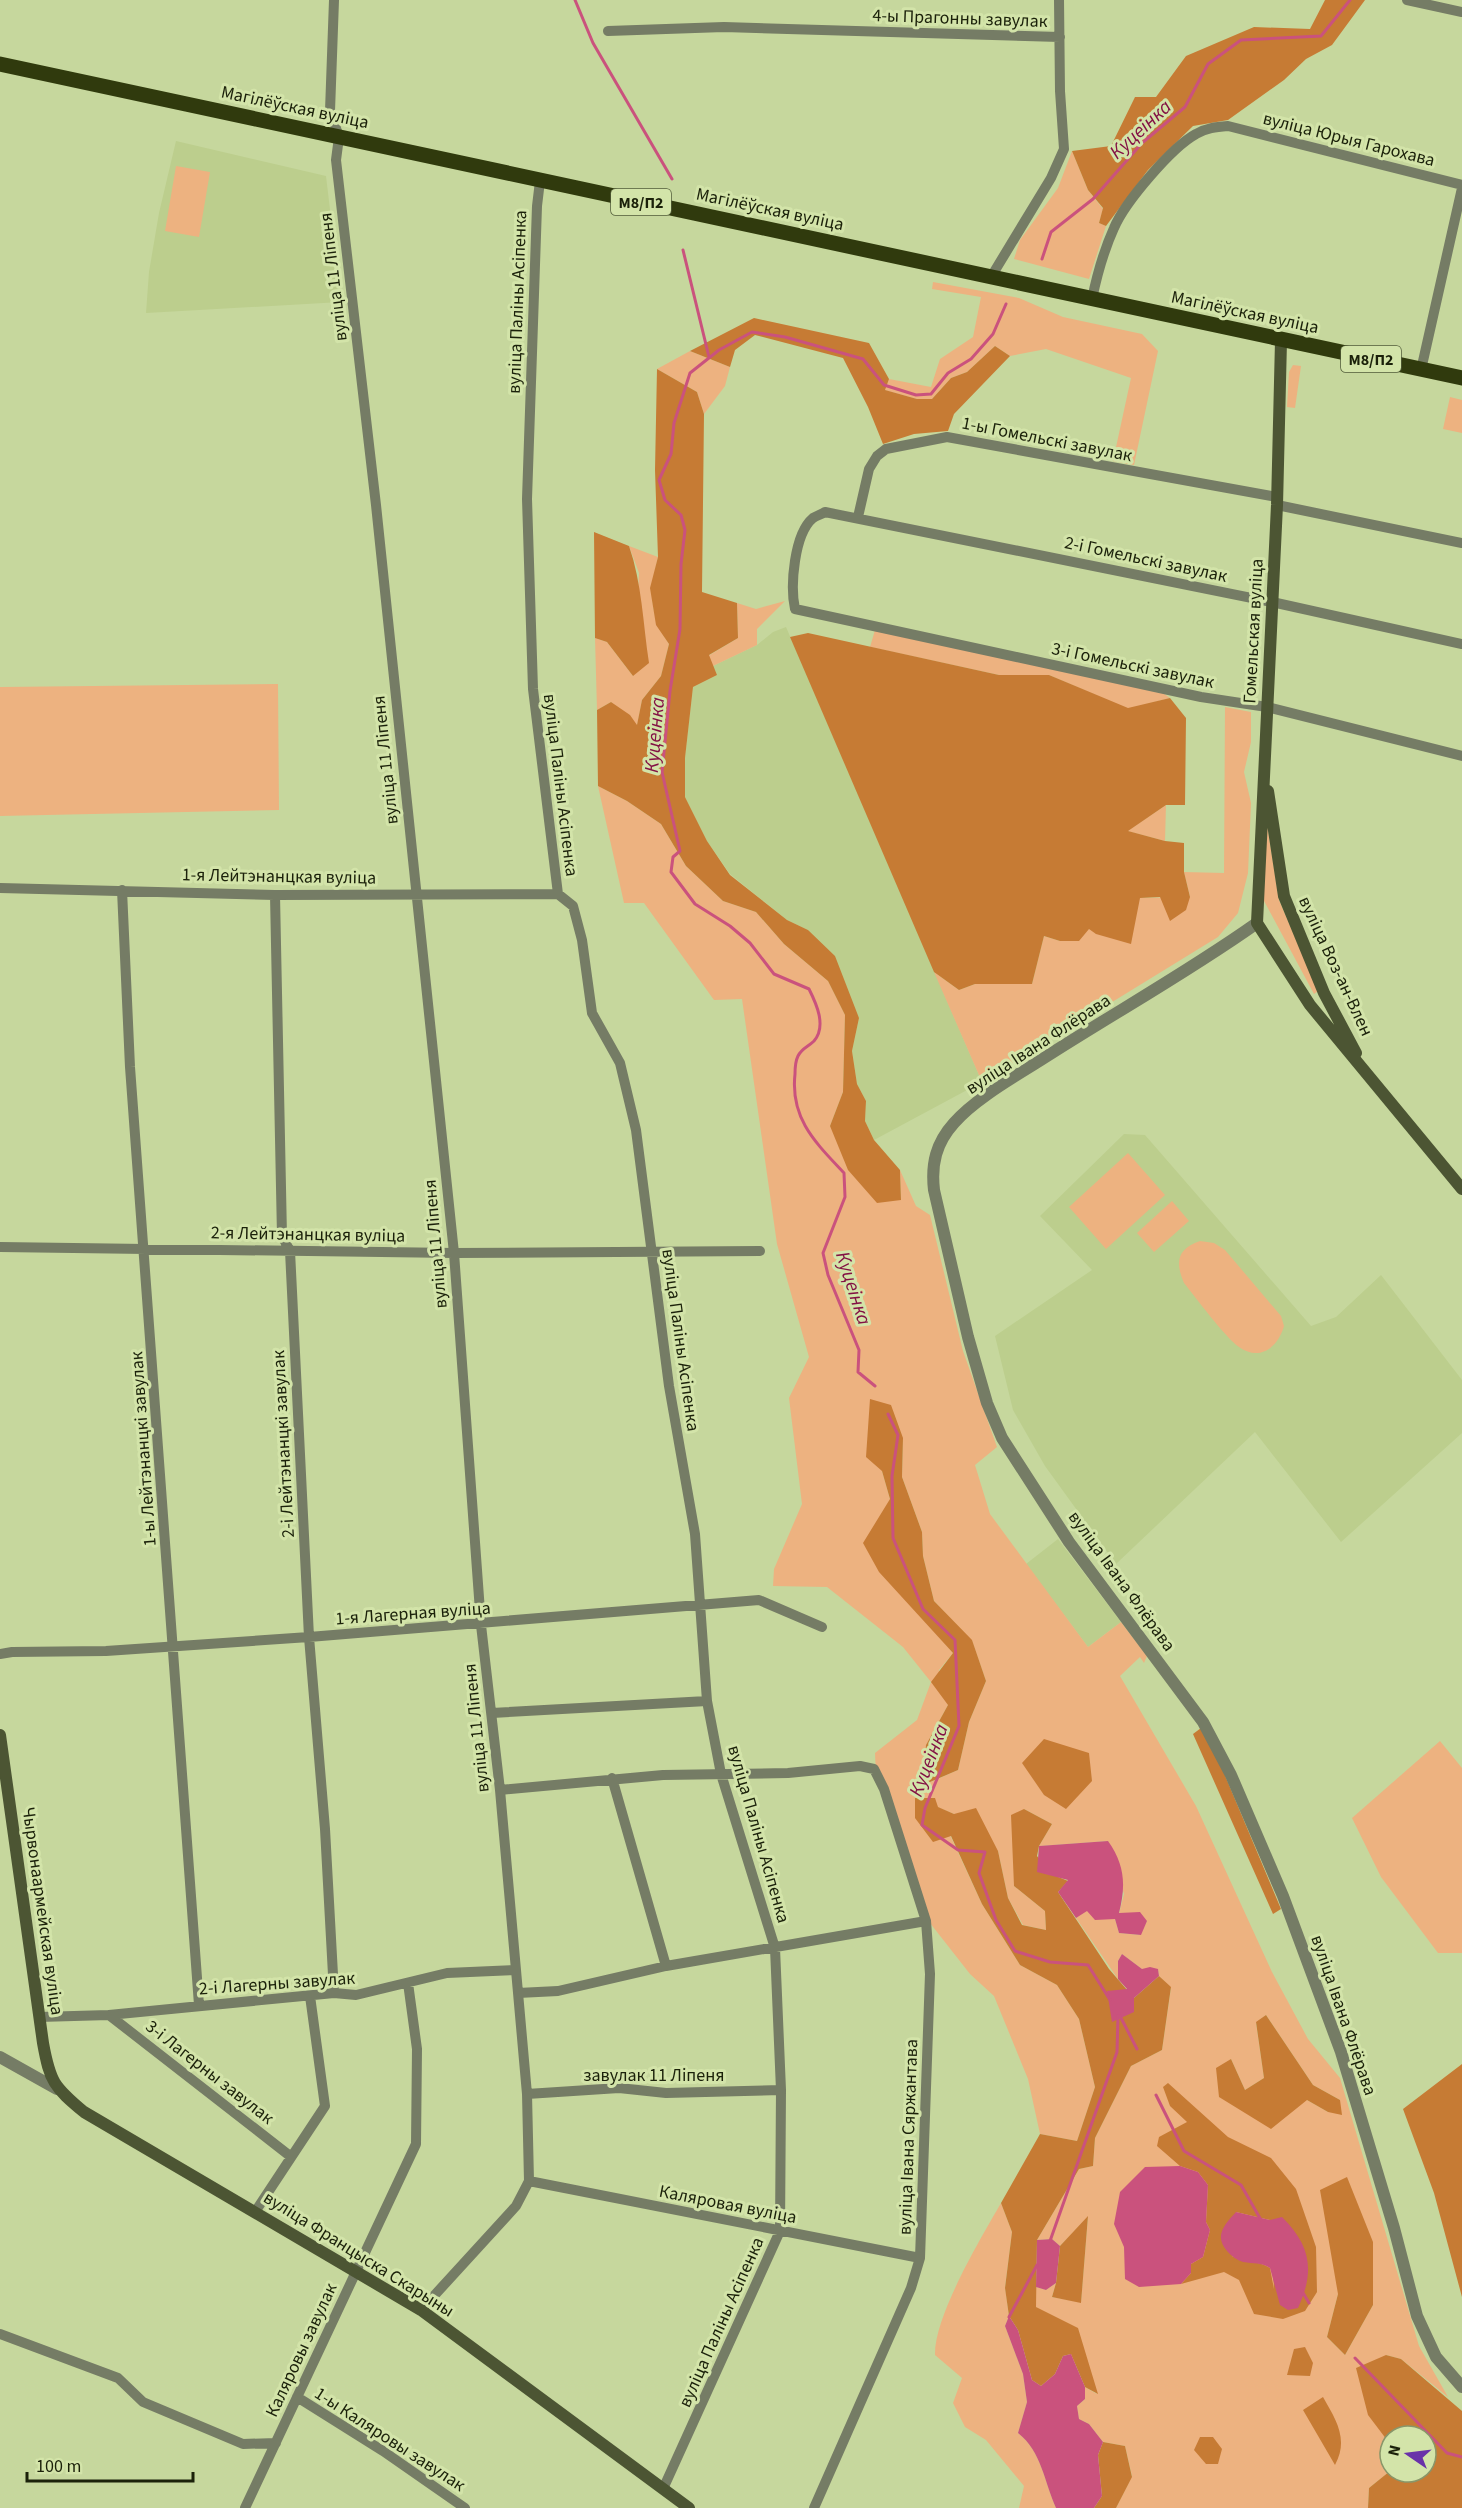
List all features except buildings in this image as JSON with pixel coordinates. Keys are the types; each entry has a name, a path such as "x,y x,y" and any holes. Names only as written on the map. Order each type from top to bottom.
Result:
{"main road":[{"name":"Магілёўская вуліца","path":"0,64 1281,341 1462,378"},
{"name":"Гомельская вуліца","path":"1257,923 1277,501 1281,341"},
{"name":"вуліца Воз-ан-Влен","path":"1265,759 1274,843 1284,896 1324,993 1369,1078"},
{"name":"вуліца Воз-ан-Влен","path":"1257,923 1310,1005 1462,1189"},
{"name":"Чырвонаармейская вуліца","path":"0,1735 6,1811 39,2017 47,2064 57,2089"},
{"name":"вуліца Францыска Скарыны","path":"57,2089 84,2112 420,2310 689,2508"}],"street":[{"path":"334,0 330,111 339,137"},
{"path":"991,277 1051,178 1065,149 1059,0"},
{"path":"1407,0 1462,12"},
{"name":"4-ы Прагонны завулак","path":"608,31 724,27 1059,38"},
{"name":"вуліца Юрыя Гарохава","path":"1092,299 1100,264 1115,225 1150,177 1173,152 1196,134 1212,127 1228,126 1462,186"},
{"name":"вуліца 11 Ліпеня","path":"339,137 336,160 376,505 453,1253 481,1625 500,1790 527,2094 529,2181 516,2206 420,2310"},
{"name":"вуліца Паліны Асіпенка","path":"540,181 537,206 528,511 533,689 558,894 573,906 582,940 592,1013 620,1063 636,1130 669,1386 695,1534 707,1701 721,1774 774,1948 781,2090 780,2231 663,2489"},
{"path":"1421,370 1462,186"},
{"name":"1-ы Гомельскі завулак","path":"858,517 869,469 877,456 886,449 946,436 1277,501 1462,543"},
{"name":"2-і Гомельскі завулак","path":"795,609 794,586 800,539 812,518 825,512 1272,602 1462,644"},
{"name":"3-і Гомельскі завулак","path":"795,609 1209,699 1267,707 1462,756"},
{"name":"1-я Лейтэнанцкая вуліца","path":"0,888 275,895 558,894"},
{"name":"1-ы Лейтэнанцкі завулак","path":"122,890 130,1067 199,2005"},
{"name":"2-і Лейтэнанцкі завулак","path":"275,895 282,1236 290,1251 309,1638 325,1829 334,1993"},
{"name":"вуліца Івана Флёрава","path":"1257,923 1148,996 1015,1077 966,1112 947,1132 936,1151 932,1174 934,1190 968,1337 987,1403 1002,1438 1069,1542 1203,1722 1231,1774 1283,1896 1341,2052 1394,2228 1417,2316 1436,2357 1462,2387"},
{"name":"2-я Лейтэнанцкая вуліца","path":"0,1247 453,1253 760,1251"},
{"name":"1-я Лагерная вуліца","path":"0,1654 309,1638 481,1625 700,1603 759,1600 822,1627"},
{"path":"492,1713 707,1701"},
{"name":"вуліца Івана Сяржантава","path":"721,1774 788,1773 860,1766 874,1769 884,1789 926,1921 930,1974 920,2258 911,2288 814,2508"},
{"path":"500,1790 612,1778 721,1774"},
{"path":"612,1778 666,1966"},
{"path":"518,1993 558,1991 666,1966 926,1921"},
{"name":"2-і Лагерны завулак","path":"39,2017 109,2015 334,1993 356,1995 447,1973 516,1970"},
{"name":"Каляровы завулак","path":"244,2508 416,2144 417,2049 408,1983"},
{"path":"255,2212 325,2106 310,1996"},
{"name":"3-і Лагерны завулак","path":"109,2015 290,2156"},
{"path":"0,2057 57,2089"},
{"name":"завулак 11 Ліпеня","path":"527,2094 620,2088 666,2093 781,2090"},
{"name":"Каляровая вуліца","path":"529,2181 920,2258"},
{"path":"0,2334 118,2378 143,2402 243,2444 276,2443"},
{"name":"1-ы Каляровы завулак","path":"297,2397 383,2451 465,2508"}],"shaded area":[{"path":"1325,0 1365,0 1332,45 1306,59 1284,80 1228,120 1193,126 1148,170 1106,226 1099,223 1103,208 1088,190 1072,151 1111,146 1135,97 1156,97 1186,56 1254,27 1310,29"},
{"path":"176,141 326,176 341,302 146,313 149,272 159,213"},
{"path":"1072,151 1088,190 1103,209 1099,223 1106,226 1089,279 1014,259 1020,240 1058,188"},
{"path":"176,166 210,172 199,237 165,231"},
{"path":"933,282 1019,298 1063,317 1142,334 1158,351 1134,465 1113,461 1131,378 1046,349 1010,356 995,346 967,372 951,378 932,399 917,399 884,390 889,379 931,387 940,359 973,337 981,297 932,289"},
{"path":"754,318 869,343 889,379 885,390 917,399 932,399 951,378 967,372 995,346 1010,356 954,414 948,431 914,434 883,444 868,407 843,358 755,335 735,350 730,367 690,351"},
{"path":"690,351 730,367 725,386 704,414 697,392 657,369"},
{"path":"1293,365 1301,366 1295,408 1287,407 1289,372"},
{"path":"657,369 697,392 704,414 702,592 737,603 738,638 709,655 717,675 693,687 685,758 685,797 707,841 730,875 787,920 808,930 835,956 859,1018 852,1051 857,1084 866,1101 865,1121 874,1140 900,1170 901,1200 877,1203 848,1170 830,1126 843,1092 845,1015 828,981 784,944 756,912 723,901 686,866 661,824 627,801 598,786 597,710 611,702 630,715 637,725 642,700 661,676 669,644 656,625 650,588 658,557 655,470"},
{"path":"1450,397 1462,400 1462,433 1443,429"},
{"path":"594,532 629,546 633,560 649,663 633,676 607,642 595,638"},
{"path":"629,546 658,557 652,592 654,612 669,644 661,676 642,700 637,726 611,702 597,710 595,638 607,642 633,676 639,573"},
{"path":"785,601 757,629 757,645 713,666 708,656 738,638 737,603 756,609"},
{"path":"786,627 982,1082 874,1140 865,1121 866,1101 857,1084 852,1051 859,1018 808,930 787,920 730,874 707,841 685,797 685,758 693,687 717,675 713,666 757,645 773,632"},
{"path":"875,630 1163,693 1170,698 1128,709 1049,675 999,675 870,647"},
{"path":"808,633 999,675 1049,675 1128,708 1170,698 1186,718 1185,805 1166,805 1128,831 1165,841 1184,843 1184,872 1190,897 1186,910 1170,921 1160,897 1140,898 1131,944 1096,934 1089,929 1079,941 1060,941 1044,936 1032,984 975,984 959,990 934,972 790,637"},
{"path":"278,684 279,810 0,816 0,687"},
{"path":"1225,707 1251,712 1251,742 1244,772 1251,803 1248,873 1238,913 1218,937 982,1082 934,972 959,990 975,984 1032,984 1044,936 1060,941 1089,929 1140,898 1190,897 1184,872 1224,873"},
{"path":"598,786 627,801 661,824 686,866 723,901 756,912 784,944 828,981 845,1015 843,1092 830,1126 901,1200 900,1170 916,1206 930,1215 963,1351 997,1447 975,1465 990,1514 1088,1647 1121,1622 1147,1656 1144,1663 1140,1657 1120,1676 1196,1806 1272,1972 1308,2039 1340,2078 1419,2346 1448,2397 1401,2359 1386,2355 1386,2424 1378,2424 1378,2481 1369,2488 1368,2508 1116,2508 1132,2476 1125,2446 1103,2442 1089,2424 1079,2419 1077,2406 1085,2399 1085,2387 1097,2394 1036,2307 1036,2287 1046,2290 1056,2283 1052,2297 1081,2302 1088,2217 1060,2246 1052,2239 1037,2240 1079,2169 1093,2166 1095,2138 1131,2066 1162,2050 1171,1988 1159,1976 1158,1969 1142,1969 1122,1954 1118,1961 1118,1979 1076,1918 1087,1910 1115,1919 1119,1933 1140,1935 1147,1921 1119,1914 1124,1894 1108,1841 1039,1846 1052,1824 1024,1809 1014,1886 1045,1911 1046,1930 1023,1925 1008,1898 998,1851 954,1814 915,1798 950,1835 982,1904 1020,1965 1057,1985 1079,2019 1095,2087 1077,2141 1040,2134 1028,2079 994,1996 970,1974 919,1909 876,1775 875,1753 917,1720 931,1682 903,1647 827,1587 773,1586 774,1569 802,1504 789,1398 809,1357 777,1244 742,999 714,1000 644,903 624,903","holes":["903,1438 902,1477 922,1532 923,1556 934,1601 972,1641 986,1681 969,1722 958,1770 924,1785 926,1745 948,1705 939,1670 953,1653 924,1618 882,1471","1266,2015 1313,2085 1340,2100 1328,2112 1307,2100 1219,2097 1231,2059 1245,2090 1264,2078 1256,2023","1373,2242 1373,2305 1345,2355 1327,2337 1338,2294"]},
{"path":"1166,805 1165,841 1127,831"},
{"path":"1267,825 1279,900 1318,991 1314,994 1263,899"},
{"path":"1124,1134 1145,1135 1311,1326 1336,1317 1381,1275 1462,1380 1462,1433 1341,1542 1255,1432 1116,1564 1045,1466 1013,1410 995,1336 1092,1270 1040,1216"},
{"path":"1128,1153 1165,1195 1106,1249 1069,1207"},
{"path":"1172,1201 1189,1221 1154,1252 1137,1233"},
{"path":"1200,1241 1214,1243 1225,1250 1281,1316 1284,1326 1281,1334 1273,1346 1267,1350 1254,1353 1239,1347 1218,1326 1184,1283 1179,1269 1180,1257 1182,1252 1192,1244"},
{"path":"870,1399 891,1405 903,1438 902,1477 922,1532 923,1556 934,1601 972,1640 986,1681 969,1722 958,1770 923,1785 926,1745 948,1705 931,1682 953,1653 879,1572 863,1543 890,1499 882,1471 866,1457"},
{"path":"1058,1539 1121,1622 1088,1647 1026,1564"},
{"path":"1201,1728 1224,1773 1281,1909 1273,1914 1193,1734"},
{"path":"1044,1739 1089,1753 1092,1781 1066,1809 1044,1795 1022,1763"},
{"path":"1440,1741 1462,1768 1462,1953 1438,1953 1381,1877 1352,1818"},
{"path":"915,1798 935,1798 938,1807 954,1814 976,1808 998,1851 1008,1898 1022,1925 1046,1930 1045,1911 1014,1886 1011,1815 1024,1809 1052,1824 1039,1846 1037,1856 1051,1874 1068,1881 1058,1892 1109,1969 1134,1998 1159,1976 1171,1987 1162,2050 1131,2066 1095,2138 1093,2166 1079,2169 1037,2240 1036,2307 1078,2328 1098,2394 1085,2387 1071,2354 1063,2356 1055,2374 1041,2386 1032,2380 1018,2330 1009,2316 1005,2288 1012,2232 1001,2203 1040,2134 1077,2141 1095,2087 1079,2019 1057,1985 1020,1965 982,1904 951,1836 933,1842 915,1818"},
{"path":"1108,1841 1121,1867 1123,1893 1119,1913 1140,1912 1147,1921 1141,1935 1119,1933 1115,1919 1095,1920 1087,1911 1076,1918 1058,1892 1068,1880 1037,1872 1039,1846"},
{"path":"1122,1954 1142,1969 1150,1967 1158,1969 1159,1976 1134,1998 1134,2012 1112,2022 1107,1991 1127,1989 1118,1979 1118,1961"},
{"path":"1266,2015 1313,2085 1340,2100 1342,2115 1328,2112 1307,2100 1271,2129 1219,2097 1216,2068 1231,2059 1245,2090 1264,2078 1256,2022"},
{"path":"1462,2064 1462,2297 1434,2193 1403,2109"},
{"path":"1168,2083 1228,2137 1271,2158 1296,2189 1316,2247 1317,2292 1305,2311 1283,2319 1254,2314 1239,2280 1224,2272 1181,2284 1191,2273 1191,2264 1203,2257 1210,2230 1206,2222 1208,2185 1198,2172 1180,2166 1157,2146 1159,2137 1187,2122 1170,2106 1163,2087","holes":["1236,2212 1270,2220 1274,2289 1270,2268 1232,2256"]},
{"path":"1180,2166 1198,2172 1208,2185 1206,2222 1210,2230 1203,2257 1191,2264 1191,2273 1181,2284 1139,2287 1125,2279 1124,2247 1114,2224 1120,2192 1145,2167"},
{"path":"1347,2177 1373,2242 1373,2305 1345,2355 1327,2337 1338,2294 1320,2190"},
{"path":"1001,2203 1012,2232 1005,2287 1009,2316 1005,2326 1023,2374 1027,2402 1018,2433 1037,2458 1056,2508 1019,2508 1024,2486 986,2440 965,2427 953,2403 962,2378 935,2355 942,2320 950,2299"},
{"path":"1236,2212 1270,2220 1282,2217 1299,2238 1307,2260 1308,2271 1307,2282 1298,2308 1288,2310 1280,2305 1270,2268 1243,2262 1230,2255 1223,2246 1222,2231"},
{"path":"1088,2216 1081,2303 1052,2297 1060,2246"},
{"path":"1052,2239 1060,2246 1056,2283 1046,2290 1036,2287 1037,2240"},
{"path":"1009,2316 1018,2330 1032,2380 1041,2386 1055,2374 1063,2356 1071,2354 1085,2387 1085,2399 1077,2406 1079,2419 1089,2424 1103,2442 1098,2455 1102,2496 1094,2508 1056,2508 1037,2458 1018,2433 1027,2402 1023,2374 1005,2326"},
{"path":"1305,2347 1313,2363 1310,2376 1287,2375 1294,2349"},
{"path":"1386,2355 1401,2359 1462,2411 1462,2508 1368,2508 1369,2488 1378,2481 1378,2484 1438,2484 1438,2424 1378,2424 1378,2428 1368,2415 1356,2368"},
{"path":"1323,2397 1336,2422 1341,2438 1339,2456 1335,2465 1303,2410"},
{"path":"1200,2437 1213,2437 1222,2449 1218,2464 1206,2464 1194,2450"},
{"path":"1103,2442 1125,2446 1132,2477 1116,2508 1094,2508 1102,2496 1098,2455"}],"waterway":[{"path":"575,0 593,43 672,179"},
{"name":"Куцеінка","path":"1042,259 1051,232 1093,199 1142,143 1185,107 1208,64 1241,40 1321,36 1350,0"},
{"path":"683,250 709,357"},
{"name":"Куцеінка","path":"875,1386 858,1372 859,1350 828,1275 823,1253 845,1197 844,1173 807,1129 797,1104 796,1060 801,1051 814,1041 820,1029 815,1001 809,989 774,974 750,943 730,926 695,904 671,872 673,857 680,851 662,772 670,691 680,629 681,564 685,530 681,515 665,500 659,480 671,454 674,423 690,373 719,350 752,332 785,337 863,359 884,385 916,395 931,394 948,373 971,359 993,334 1006,304"},
{"name":"Куцеінка","path":"888,1414 898,1435 892,1476 893,1538 923,1609 955,1640 959,1726 925,1808 922,1825 958,1850 985,1852 979,1873 996,1920 1015,1951 1050,1962 1088,1965 1110,2000"},
{"path":"1050,2241 1117,2052 1118,2016"},
{"name":"Куцеінка","path":"1120,2016 1137,2049"},
{"path":"1156,2095 1184,2151 1241,2185 1261,2220"},
{"path":"1009,2317 1037,2265"},
{"path":"1302,2291 1309,2303"},
{"path":"1355,2358 1447,2453 1462,2457"}]}
